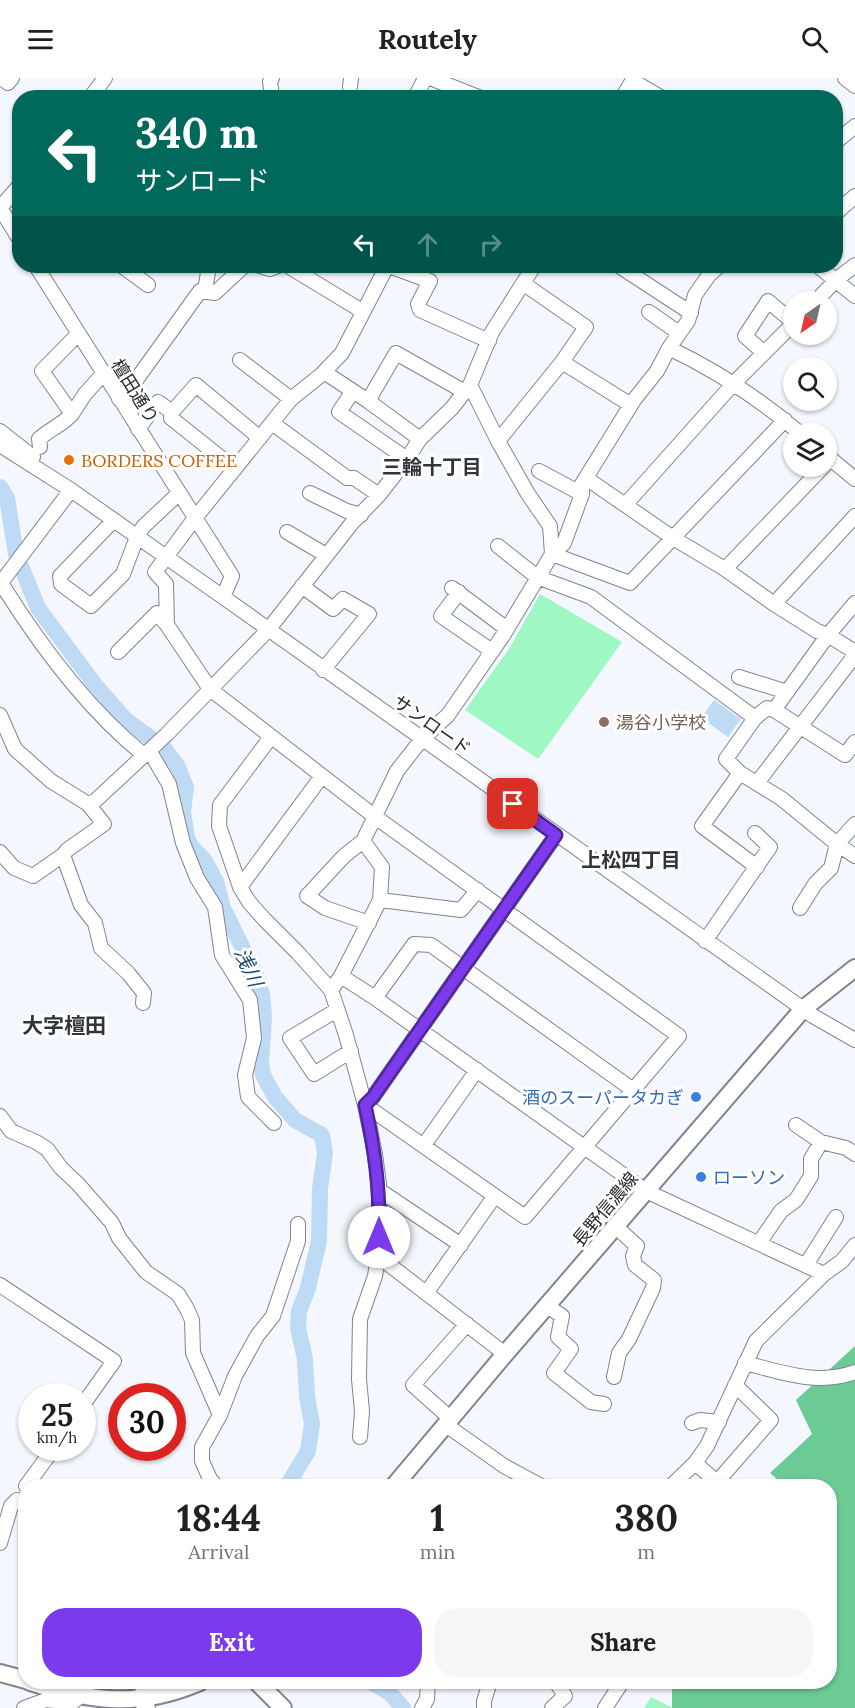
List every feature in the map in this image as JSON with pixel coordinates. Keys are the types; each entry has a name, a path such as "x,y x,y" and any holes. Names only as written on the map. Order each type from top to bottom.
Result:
{"main road":[{"name":"長野信濃線","path":"400,1479 802,1009 855,968"},
{"path":"0,1673 18,1678"},
{"path":"54,1689 105,1703 145,1706 186,1689"},
{"path":"264,1689 283,1708"}],"street":[{"path":"1,78 8,83 12,78"},
{"path":"430,78 462,90"},
{"path":"845,78 855,86"},
{"path":"633,79 650,90"},
{"path":"843,136 855,126"},
{"path":"12,195 0,208 12,227"},
{"path":"843,207 855,196"},
{"path":"826,291 855,265"},
{"name":"檀田通り","path":"40,273 232,576 223,597"},
{"path":"131,273 147,285"},
{"path":"205,291 208,273"},
{"path":"119,399 134,383 200,291 215,292 236,273"},
{"path":"300,273 362,311"},
{"path":"167,625 166,584 155,572 165,556 291,399 324,372 342,353 384,273"},
{"path":"408,273 430,281 418,304 420,310 489,341"},
{"path":"88,804 95,801 167,734 268,630 352,523 379,495 420,438 452,408 467,388 492,332 530,273"},
{"path":"630,273 691,313"},
{"path":"369,923 325,908 307,896 344,856 363,841 397,771 422,739 448,715 507,629 552,554 564,543 582,494 582,484 631,405 657,371 669,348 688,321 695,295 711,273"},
{"path":"827,273 855,296"},
{"path":"498,441 562,362 586,327 524,284"},
{"path":"649,312 680,333"},
{"path":"72,414 42,371 78,334"},
{"path":"669,348 734,383 788,423"},
{"path":"368,400 396,353 467,388 528,494 550,526 552,554"},
{"path":"625,505 734,383 764,353"},
{"path":"240,360 291,399"},
{"path":"562,362 631,405"},
{"path":"324,372 368,400 420,438"},
{"path":"40,447 39,439 49,430 63,424 103,374"},
{"path":"235,469 171,418 172,412 196,385 260,438"},
{"path":"353,391 339,412 407,459"},
{"path":"138,429 158,402 172,412"},
{"path":"552,554 630,584 785,420"},
{"path":"272,423 347,478 354,478 379,495"},
{"name":"サンロード","path":"0,431 71,490"},
{"name":"サンロード","path":"0,445 114,520 802,1009 855,1040"},
{"path":"837,467 855,479"},
{"path":"539,471 582,494"},
{"path":"586,477 673,538 725,569 774,604 855,653 758,783"},
{"path":"725,569 812,477"},
{"path":"71,490 2,581 20,613 78,690 118,734 153,757 169,784 183,843 197,878 215,907 222,955 250,1000 254,1038 245,1075 248,1097 274,1123"},
{"path":"114,520 60,576 61,584 91,606 123,574 143,527 179,493"},
{"path":"310,493 346,511 361,515"},
{"path":"774,604 855,516"},
{"path":"287,532 326,555"},
{"path":"498,546 537,577 591,597 755,718"},
{"path":"302,586 333,609 343,599 369,615 323,669"},
{"path":"492,651 441,616 455,590 507,629"},
{"path":"774,710 828,635 852,611"},
{"path":"118,652 157,613 210,689 374,816 680,1036 584,1145 525,1217 365,1105"},
{"path":"739,677 787,692"},
{"path":"855,742 845,755 774,710 767,708 755,718 726,759 740,773 782,799 855,856"},
{"path":"0,715 15,749 51,781 88,804 104,824 33,876 14,868 0,852"},
{"path":"271,737 220,805 219,826 240,886 264,920 298,953 330,990 351,1051 365,1105 375,1154 379,1190 378,1256 375,1276 360,1319 359,1379 362,1411 360,1437"},
{"path":"740,773 702,826 757,867"},
{"path":"240,886 322,776"},
{"path":"800,908 815,884 831,868 837,844 855,824"},
{"path":"705,940 770,847 755,833"},
{"path":"365,1105 373,1097 556,835"},
{"path":"330,990 341,976 380,900 382,867 363,841"},
{"path":"63,855 81,905 95,923 100,948 128,973 144,993 143,1003"},
{"path":"380,900 461,910 478,890"},
{"path":"375,998 414,944 431,945 633,1090"},
{"path":"341,976 584,1145 646,1191 824,1274"},
{"path":"337,1010 291,1038 314,1074 351,1051"},
{"path":"424,1145 477,1070"},
{"path":"0,1116 11,1131 46,1149 112,1223 118,1238 146,1272 178,1294 192,1320 193,1353 220,1414"},
{"path":"796,1125 821,1142 846,1148 855,1154"},
{"path":"759,1243 781,1211 796,1200 811,1176 811,1159 821,1142"},
{"path":"379,1190 461,1245"},
{"path":"427,1292 494,1197"},
{"path":"806,1266 836,1217"},
{"path":"210,1479 202,1461 202,1447 220,1414 235,1376 257,1336 273,1316 298,1241 298,1224"},
{"path":"614,1377 619,1353 629,1339 653,1288 654,1280 635,1265 633,1256 637,1246 616,1227"},
{"path":"678,1479 695,1463 707,1446 756,1341 824,1274 842,1261 855,1245"},
{"path":"378,1256 505,1354"},
{"path":"0,1285 114,1361 96,1386"},
{"path":"547,1306 562,1316 558,1337 571,1349 554,1373 591,1402 604,1404"},
{"path":"467,1324 413,1385 448,1422 504,1466 528,1479"},
{"path":"745,1362 812,1379 845,1376 855,1372"},
{"path":"720,1479 771,1419 735,1385"},
{"path":"692,1423 700,1420 719,1422"},
{"path":"32,1479 45,1461"},
{"path":"695,1463 714,1479"},
{"path":"0,1543 13,1502"},
{"path":"145,1689 140,1696 145,1706"},
{"path":"423,1706 427,1689"},
{"path":"483,1708 488,1689"},
{"path":"552,1708 565,1696 560,1689"},
{"path":"605,1708 617,1689"},
{"path":"24,1708 46,1700 72,1703 79,1697"}],"green space":[{"path":"540,594 622,642 538,759 465,710 509,649"},
{"path":"855,1346 855,1708 672,1708 672,1689 837,1689 837,1479 777,1479 770,1473 812,1434 796,1400"},
{"path":"651,1697 671,1707 672,1708 644,1708"}],"water":[{"path":"714,700 741,719 728,737 701,718"}],"waterway":[{"name":"浅川","path":"0,487 7,498 16,554 38,608 96,686 126,720 164,748 177,765 186,787 183,812 187,838 205,861 216,881 223,908 256,975 262,994 264,1017 261,1063 263,1075 275,1097 295,1120 322,1135 325,1153 320,1189 319,1241 308,1288 299,1311 298,1328 305,1359 307,1397 312,1424 308,1451 291,1479"},
{"name":"浅川","path":"383,1689 390,1693 403,1708"}],"place":[{"name":"BORDERS COFFEE","path":"69,460"},
{"name":"湯谷小学校","path":"604,722"},
{"name":"酒のスーパータカぎ","path":"696,1097"},
{"name":"ローソン","path":"701,1177"}],"district":[{"name":"三輪十丁目","path":"432,466"},
{"name":"上松四丁目","path":"631,859"},
{"name":"大字檀田","path":"64,1025"}],"route":[{"path":"379,1237 379,1184 365,1105 373,1097 556,835 513,804"}]}
